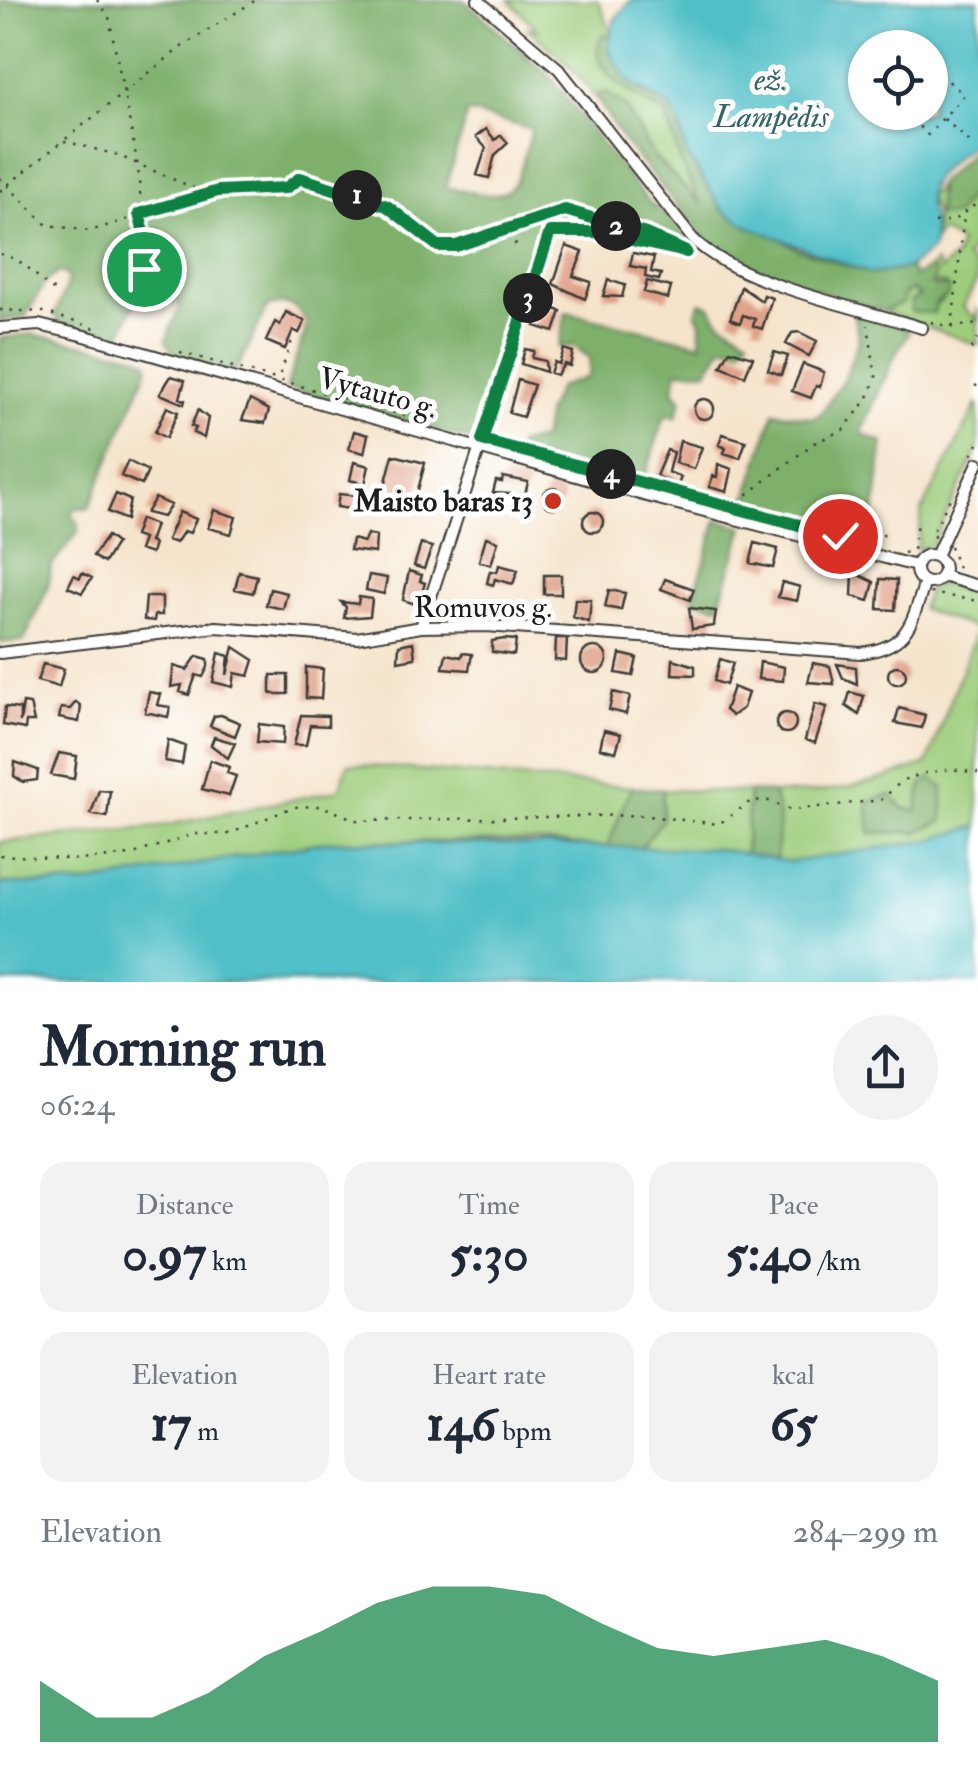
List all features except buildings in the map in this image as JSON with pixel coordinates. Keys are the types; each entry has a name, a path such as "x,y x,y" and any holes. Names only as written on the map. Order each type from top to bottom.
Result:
{"street":[{"path":"478,0 560,69 702,248 746,273 922,328"},
{"path":"420,628 546,243"},
{"path":"686,252 702,248"},
{"name":"Vytauto g.","path":"0,328 39,325 916,566"},
{"path":"936,556 978,463"},
{"path":"942,576 943,562 936,556 921,558 916,566 924,587 942,576 978,586"},
{"name":"Romuvos g.","path":"0,653 216,627 357,638 420,628 486,626 861,653 888,650 899,642 924,587"}],"path":[{"path":"97,0 109,18 138,166 139,214 147,244 144,269 148,303 161,307"},
{"path":"0,190 184,46 256,0"},
{"path":"948,81 964,96 948,114"},
{"path":"948,122 972,144"},
{"path":"64,142 117,154 206,194"},
{"path":"0,178 47,225 90,231 206,194 286,188 300,178 387,206 438,246 456,246 565,210 646,234 686,252"},
{"path":"935,223 964,215 974,206 978,208"},
{"path":"952,327 964,215"},
{"path":"495,231 522,248"},
{"path":"546,243 550,232 595,232 686,252"},
{"path":"0,254 27,262 40,281 55,290"},
{"path":"739,501 814,443 843,430 867,400 876,377 869,311"},
{"path":"274,390 294,335"},
{"path":"970,349 978,338"},
{"path":"168,349 279,377 420,420"},
{"path":"576,465 700,499"},
{"path":"899,564 905,552 913,551 916,523"},
{"path":"918,532 931,536"},
{"path":"840,536 886,535"},
{"path":"924,587 978,601"},
{"path":"0,855 80,860 130,855 194,834 229,834 293,806 321,806 359,820 638,815 719,824 750,800 766,800 791,810 881,800 904,780 926,773 951,769 978,773"}],"green space":[{"path":"0,0 464,0 551,77 609,154 649,202 674,222 692,248 596,228 547,229 473,441 286,388 308,323 300,312 285,304 267,307 239,366 231,373 176,358 166,341 181,304 140,291 119,338 59,323 55,314 68,282 66,274 59,272 46,281 25,317 0,321","holes":["467,112 532,129 521,168 509,189 488,194 446,187"]},
{"path":"509,0 597,0 612,35 603,34 649,104 666,114 672,123 680,161 702,207 653,156 626,107 599,94 599,102 567,63 526,27 538,30"},
{"path":"603,34 612,35 608,49 642,92 669,106 678,119 686,153 722,209 747,226 771,233 798,249 871,274 910,268 914,276 930,268 935,274 932,285 949,287 948,295 936,303 934,313 911,312 911,301 920,296 912,290 903,295 903,303 883,311 735,264 713,248 624,142 599,102 599,94 606,92 626,107 653,156 701,204 680,161 666,114 629,92 606,71 598,47"},
{"path":"978,147 978,185 955,215 937,216 938,183"},
{"path":"978,185 978,213 972,210 978,249 973,247 966,258 976,268 977,280 963,307 976,319 978,308 978,345 883,311 903,303 903,296 912,290 932,309 948,295 945,284 929,281 935,274 930,268 936,262 940,271 955,257 960,243 940,231 934,241 935,214 928,197 936,187 941,201"},
{"path":"701,302 710,306 719,320 749,338 742,348 723,346 707,371 677,370 674,390 682,400 676,417 665,415 641,488 516,453 519,444 542,439 547,411 559,387 588,377 590,358 574,346 559,347 566,312 701,344 701,322 696,313"},
{"path":"853,313 906,328 909,333 896,353 861,433 883,443 872,537 833,539 741,515 741,500 746,501 774,412 812,418 820,415 845,377 859,339"},
{"path":"31,334 135,355 148,362 148,368 89,508 75,508 71,514 79,524 78,532 51,566 48,587 24,641 0,643 0,338"},
{"path":"978,403 978,449 931,547 917,550 922,511"},
{"path":"655,477 735,499 728,512 654,494"},
{"path":"717,520 744,527 719,606 693,600"},
{"path":"940,584 978,594 978,826 927,841 790,862 776,859 779,816 773,793 852,786 927,764 977,629 921,609 929,588"},
{"path":"348,764 631,787 607,848 536,842 330,841 84,884 0,884 0,842 158,827 339,790"},
{"path":"931,778 943,787 943,821 917,832 870,833 867,801 891,795 903,808 917,811 922,784"},
{"path":"631,787 663,790 662,820 641,848 607,848"},
{"path":"663,790 749,792 745,854 719,849 641,848 662,820"},
{"path":"749,792 773,793 779,816 776,859 745,854"}],"water":[{"name":"ež. Lampėdis","path":"631,0 978,0 978,141 947,164 930,187 932,250 906,269 871,274 747,226 722,209 686,153 678,119 669,106 628,81 608,49 614,20"},
{"path":"978,826 978,982 0,982 0,884 84,884 330,841 719,849 790,862 927,841"}],"place":[{"name":"Maisto baras 13","path":"553,501"}],"route":[{"path":"144,269 147,244 139,214 218,191 286,188 300,178 387,206 438,246 456,246 565,210 646,234 686,252 595,232 550,232 482,440 840,536"}]}
